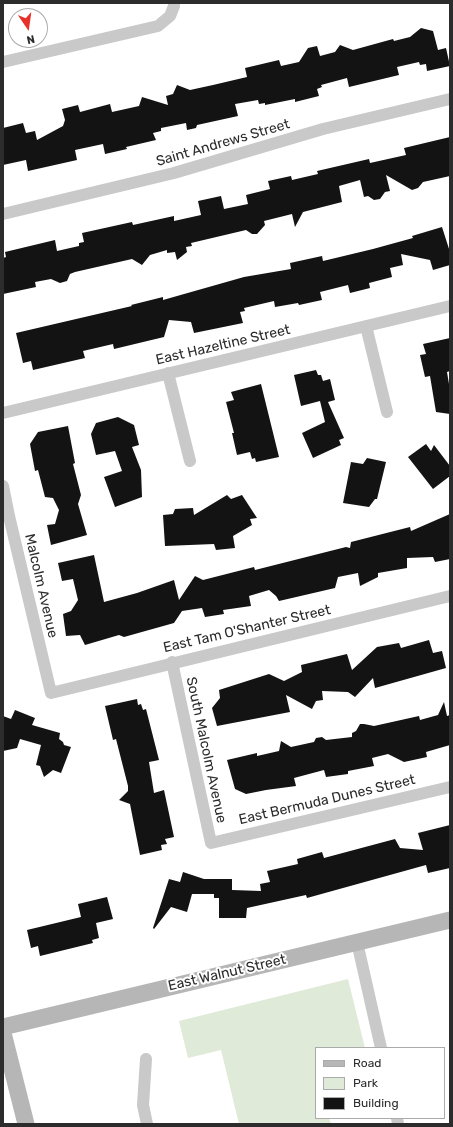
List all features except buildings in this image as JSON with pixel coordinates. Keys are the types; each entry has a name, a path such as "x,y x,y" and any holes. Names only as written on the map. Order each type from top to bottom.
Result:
{"street":[{"path":"3,62 158,26 170,16 174,3"},
{"name":"Saint Andrews Street","path":"3,214 174,173 323,129 450,99"},
{"name":"East Hazeltine Street","path":"3,413 450,306"},
{"path":"366,326 387,412"},
{"path":"168,373 190,461"},
{"name":"Malcolm Avenue","path":"3,486 8,516 51,693"},
{"name":"East Tam O'Shanter Street","path":"51,693 172,662 450,596"},
{"name":"South Malcolm Avenue","path":"172,662 211,843"},
{"name":"East Bermuda Dunes Street","path":"211,843 450,787"},
{"name":"East Walnut Street","path":"3,1027 450,920"},
{"path":"357,942 381,1047"},
{"path":"3,1033 26,1124"},
{"path":"146,1058 143,1105 147,1124"}],"green space":[{"path":"348,979 365,1047 315,1047 315,1119 329,1119 331,1124 239,1124 221,1050 188,1058 179,1021"}]}
